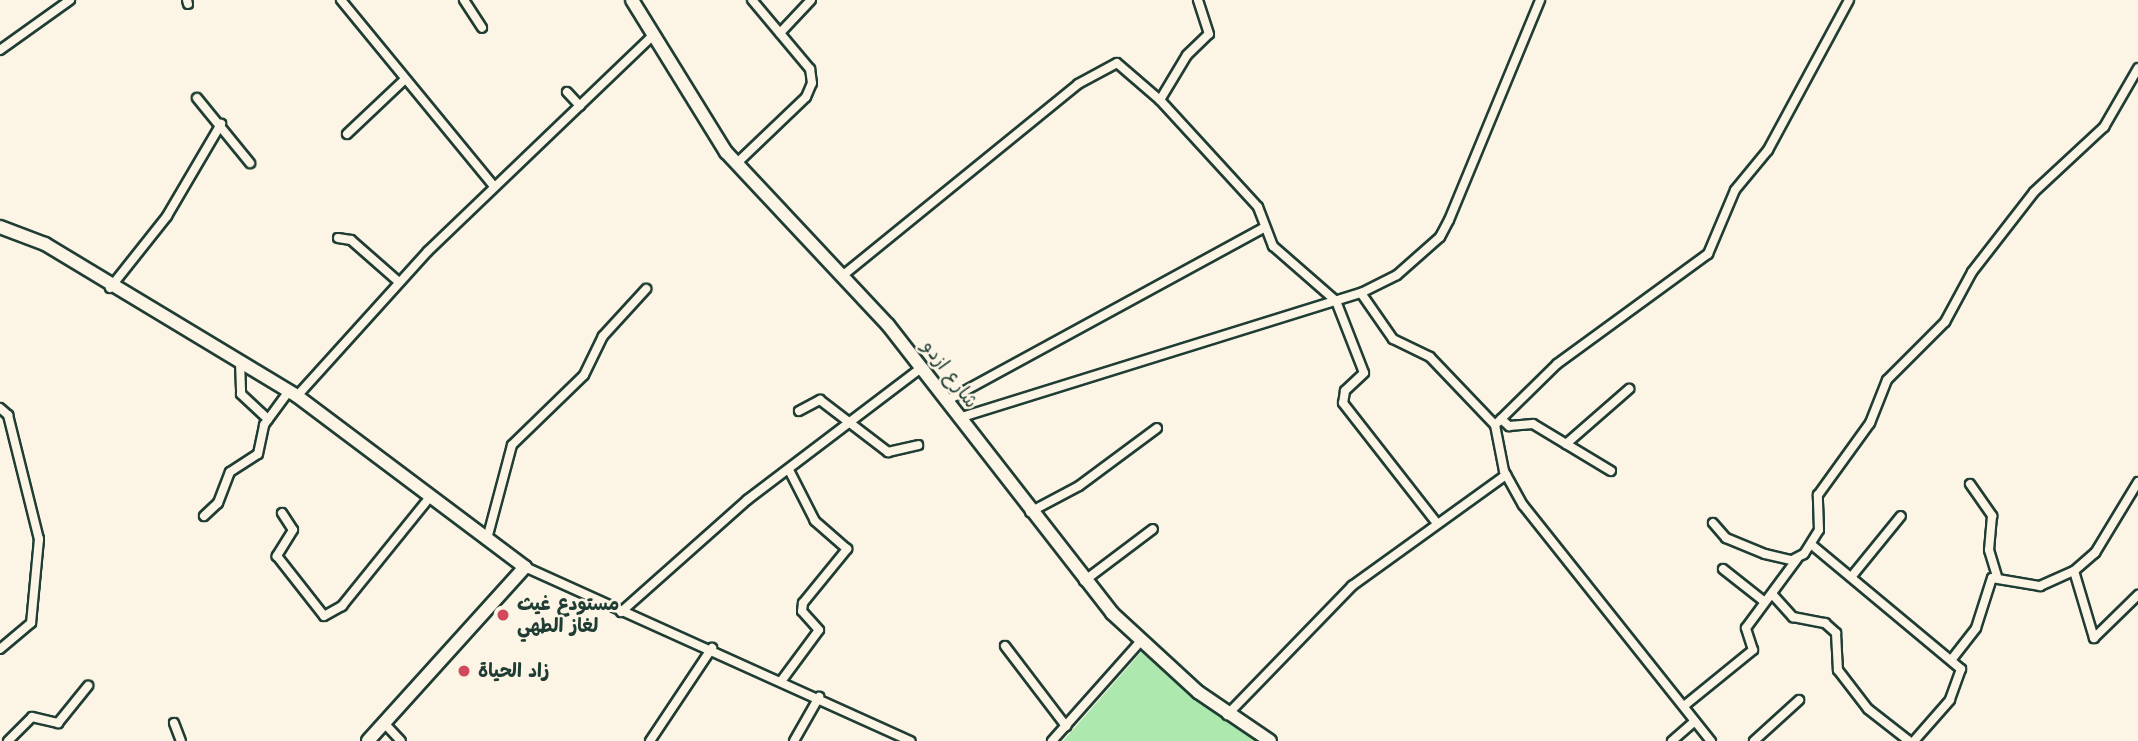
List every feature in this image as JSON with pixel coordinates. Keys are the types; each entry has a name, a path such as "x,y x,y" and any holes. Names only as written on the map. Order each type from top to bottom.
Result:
{"street":[{"path":"0,50 70,0"},
{"path":"341,0 403,81 494,186"},
{"path":"464,0 482,28"},
{"name":"شارع ازدو","path":"632,0 737,163 842,276 921,368 1084,581 1140,642 1227,715 1269,741"},
{"path":"737,163 811,90 810,69 752,0"},
{"path":"780,33 811,0"},
{"path":"1160,100 1187,55 1209,34 1198,0"},
{"path":"959,418 1361,293 1396,275 1440,237 1540,0"},
{"path":"1498,422 1557,364 1708,254 1735,190 1768,150 1849,0"},
{"path":"204,516 218,503 230,472 258,454 268,419 494,186 653,35"},
{"path":"842,276 1109,64 1122,67 1160,100 1264,214 1262,229 1298,272 1336,300 1364,373 1345,391 1343,403 1436,522"},
{"path":"1684,706 1753,650 1746,628 1797,559 1812,545 1821,522 1818,495 1870,423 1887,380 1945,322 1972,272 2034,192 2104,127 2138,68"},
{"path":"347,134 403,81"},
{"path":"567,92 580,106"},
{"path":"197,98 221,124 250,163"},
{"path":"110,288 167,216 221,124"},
{"path":"0,227 44,244 110,288 293,394 525,567 621,612 712,648 911,741"},
{"path":"947,400 1262,229"},
{"path":"338,238 351,240 399,282"},
{"path":"487,539 512,445 584,375 603,336 646,289"},
{"path":"1361,293 1392,339 1430,357 1498,422 1509,426 1533,424 1611,471"},
{"path":"240,361 241,394 268,419"},
{"path":"621,612 674,561 921,368"},
{"path":"1566,444 1629,388"},
{"path":"799,411 820,400 846,425 888,452 918,445"},
{"path":"0,408 8,415 39,539 31,623 0,649"},
{"path":"1498,422 1506,475 1711,741"},
{"path":"1030,512 1079,486 1157,428"},
{"path":"782,680 819,630 802,611 803,603 847,550 815,521 789,470"},
{"path":"1227,715 1352,586 1436,522 1506,475"},
{"path":"1997,576 2040,586 2074,571 2095,553 2138,482"},
{"path":"1970,484 1992,516 1989,550 1997,576"},
{"path":"282,513 293,530 277,556 324,616 348,600 429,498"},
{"path":"1852,576 1901,516"},
{"path":"1713,523 1741,545 1797,559"},
{"path":"1084,581 1153,529"},
{"path":"1812,545 1952,659 1961,678 1914,741"},
{"path":"368,741 525,567"},
{"path":"1723,569 1765,602"},
{"path":"2074,571 2091,637 2138,595"},
{"path":"1952,659 1976,628 1980,601 1997,576"},
{"path":"1773,595 1793,617 1825,623 1836,633 1838,670 1868,709 1909,741"},
{"path":"1052,741 1140,642"},
{"path":"1005,646 1066,726"},
{"path":"650,741 712,648"},
{"path":"8,741 32,717 58,723 88,686"},
{"path":"794,741 819,697"},
{"path":"1754,741 1799,700"},
{"path":"1672,741 1695,721"},
{"path":"174,723 181,741"},
{"path":"385,724 401,741"}],"green space":[{"path":"1142,651 1225,721 1260,741 1063,741"}],"place":[{"name":"مستودع غيث لغاز الطهي","path":"503,615"},
{"name":"زاد الحياة","path":"464,671"}]}
